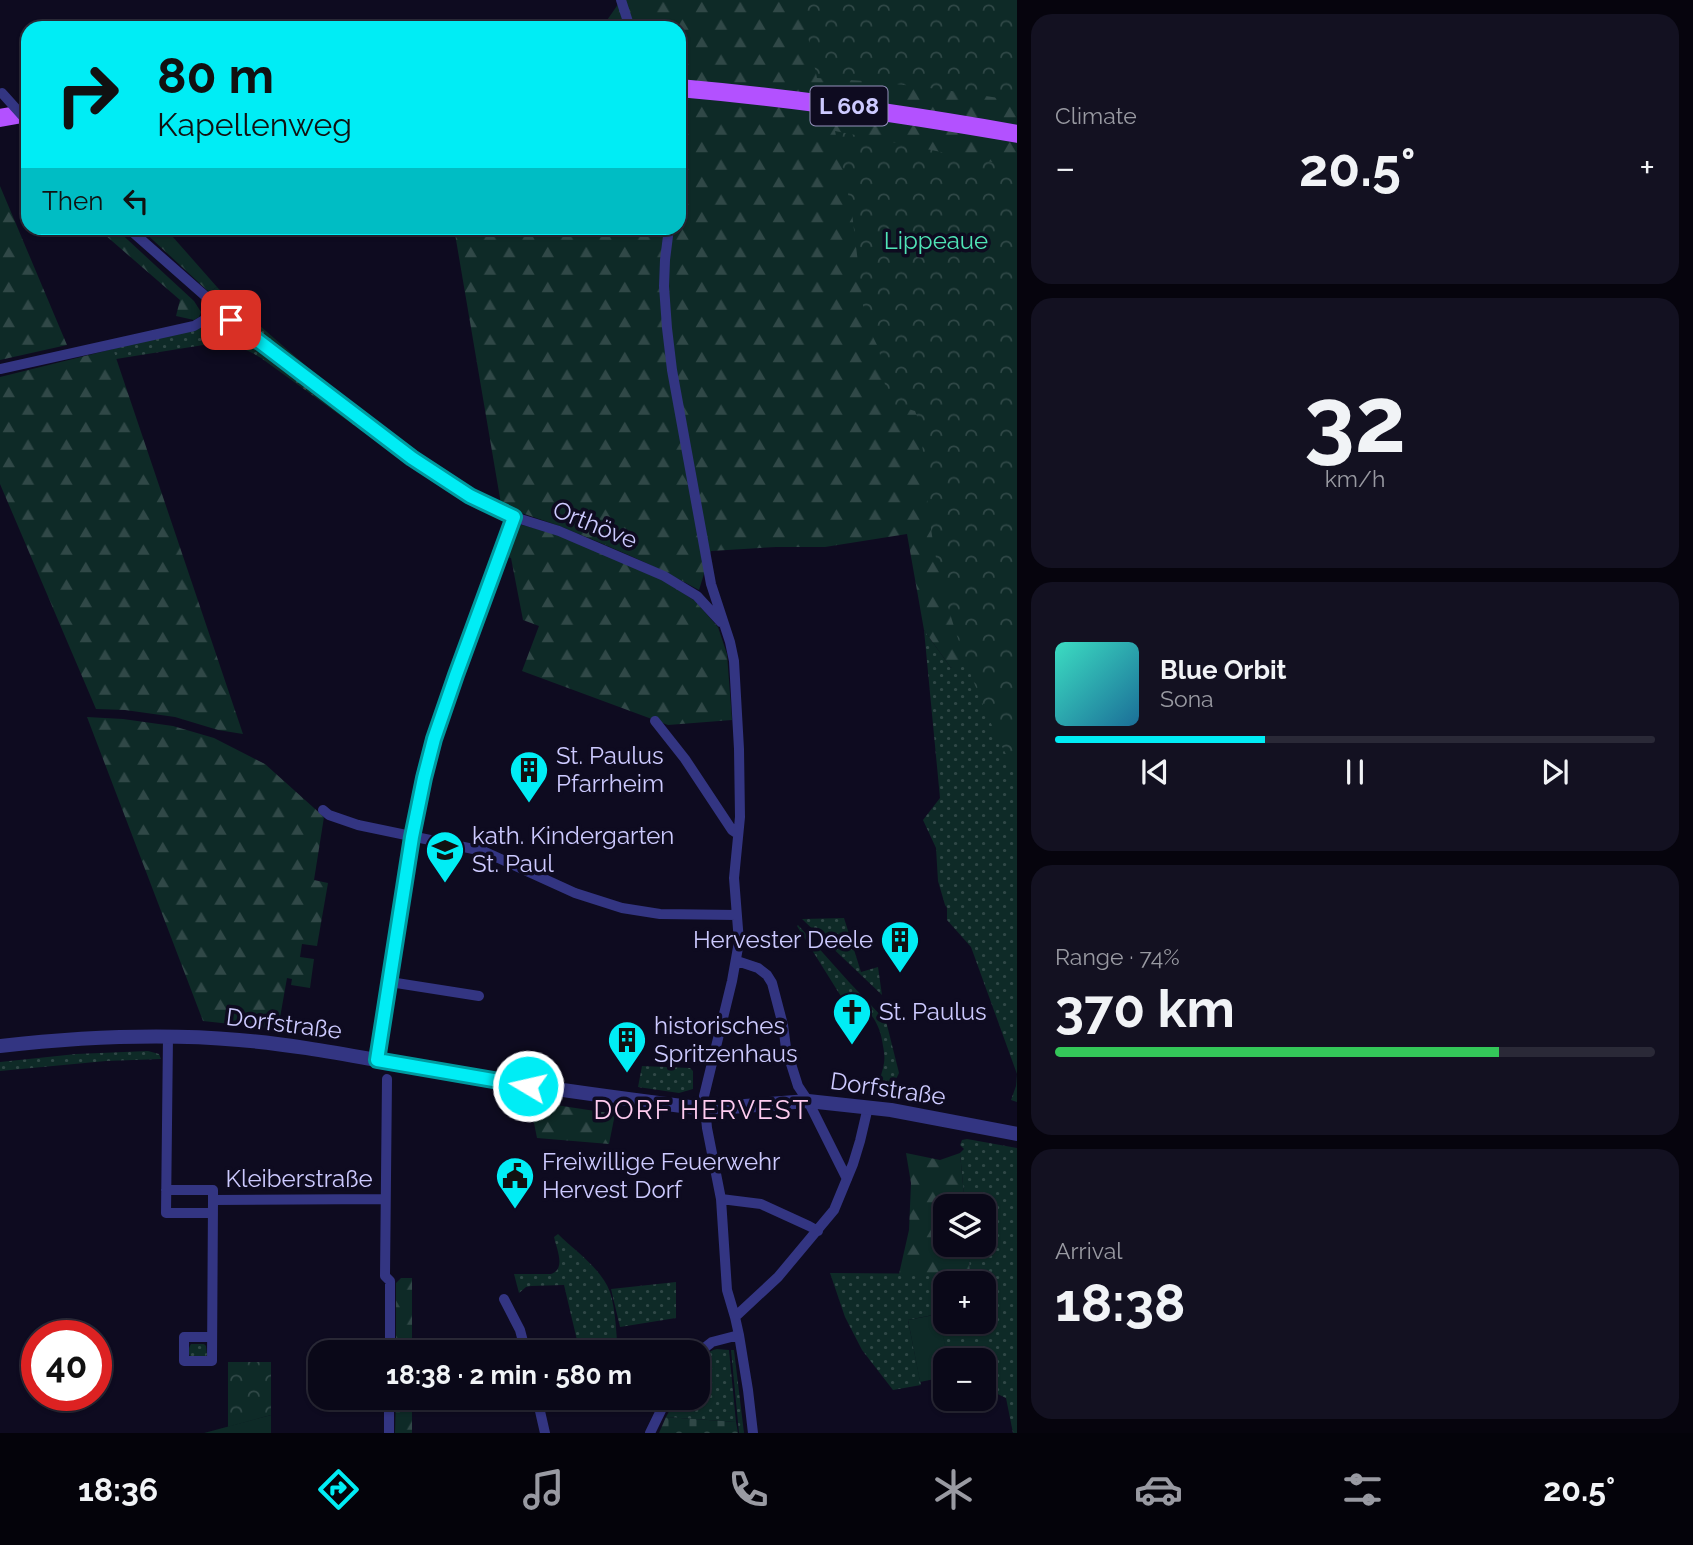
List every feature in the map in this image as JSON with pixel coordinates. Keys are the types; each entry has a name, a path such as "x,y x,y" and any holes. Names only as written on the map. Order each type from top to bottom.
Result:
{"main road":[{"name":"L 608","path":"686,89 816,102 1017,134"},
{"path":"0,118 21,114"}],"street":[{"path":"621,0 628,21"},
{"path":"1,92 21,114"},
{"name":"Orthöve","path":"136,235 245,331 412,458 470,496 514,517 559,531 664,576 697,596 723,624"},
{"path":"668,235 664,286 668,338 711,584 734,661 740,817 734,878 739,942 737,961 704,1096 707,1128 721,1199 727,1290 739,1335 752,1433"},
{"path":"0,369 194,326 209,317 217,308"},
{"path":"377,1060 412,837 424,778 456,675 514,517"},
{"path":"655,721 685,759 732,830 738,834"},
{"path":"323,810 329,815 358,825 483,851 575,893 622,908 660,914 737,915"},
{"path":"737,961 758,968 772,983 790,1063 798,1086 847,1179"},
{"path":"390,982 478,996"},
{"name":"Dorfstraße","path":"0,1046 116,1036 240,1040 528,1086 705,1109 808,1101 868,1107 1017,1134"},
{"path":"168,1036 166,1213 213,1213"},
{"name":"Kleiberstraße","path":"387,1079 385,1276 390,1281 390,1340"},
{"path":"735,1317 778,1277 834,1210 860,1142 868,1107"},
{"path":"166,1189 213,1190 212,1337"},
{"name":"Kleiberstraße","path":"213,1200 385,1199"},
{"path":"721,1199 761,1204 818,1231"},
{"path":"504,1299 523,1340"},
{"path":"710,1344 739,1335"},
{"path":"389,1410 389,1433"},
{"path":"540,1410 545,1433"},
{"path":"650,1433 661,1410"}],"green space":[{"path":"621,0 1017,0 1017,564 941,420 984,642 951,668 924,630 907,534 825,547 711,551 699,590 614,549 501,504 455,235 686,235 686,21 606,21"},
{"path":"800,0 1017,0 1017,101 918,86 817,78"},
{"name":"Lippeaue","path":"835,131 1017,167 1017,774 979,695 945,596 933,541 918,418 915,411 888,403 879,349 865,321 852,213"},
{"path":"0,186 67,345 0,360"},
{"path":"105,235 123,235 194,301 201,312 199,317 194,320 176,316 180,300"},
{"path":"148,235 171,235 217,287 209,292"},
{"path":"217,287 375,423 471,490 470,492 402,446 206,294"},
{"path":"217,323 233,327 472,500 466,503 417,471 261,358 245,350 216,343 116,359 112,347"},
{"path":"113,349 243,734 218,730 175,717 96,709 0,484 0,377"},
{"path":"518,524 557,534 662,579 695,601 718,627 727,654 732,720 668,725 522,671 539,626 523,620 511,558 505,556"},
{"path":"1017,564 1017,1074 971,947 947,920 947,908 938,881 936,848 923,820 940,798 924,630 951,668"},
{"path":"87,717 173,726 214,738 265,764 324,817 314,880 328,883 317,946 302,944 300,957 314,959 310,988 291,985 292,979 287,978 278,1029 203,1021"},
{"path":"844,918 861,972 878,967 882,995 802,919"},
{"path":"798,925 886,1021 899,1073 893,1085 878,1085 884,1056 875,1021 859,1004 842,998"},
{"path":"148,1051 159,1054 161,1059 0,1071 0,1062 76,1054"},
{"path":"642,1066 690,1068 693,1071 693,1089 679,1093 638,1087"},
{"path":"1017,1074 1017,1102 1011,1100"},
{"path":"536,1102 615,1114 609,1144 537,1138 533,1118"},
{"path":"967,1139 1017,1148 1017,1433 1013,1433 1006,1398 996,1393 996,1348 945,1348 942,1334 996,1334 996,1271 970,1271 969,1257 996,1257 996,1194 964,1194 960,1153 964,1149 960,1145 962,1140"},
{"path":"906,1153 940,1160 960,1153 964,1194 933,1194 933,1257 969,1257 970,1271 899,1274 909,1230 911,1183"},
{"path":"558,1234 606,1283 614,1307 617,1340 577,1340 564,1285 531,1286 519,1293 514,1274 556,1272 559,1259 554,1237"},
{"path":"830,1273 933,1274 933,1315 908,1320 921,1385 893,1390 862,1350 845,1317"},
{"path":"401,1278 412,1278 412,1340 396,1340 396,1283"},
{"path":"676,1282 676,1318 620,1327 611,1289"},
{"path":"933,1315 933,1334 943,1334 946,1348 933,1348 933,1379 920,1382 908,1320"},
{"path":"191,1344 204,1344 207,1355 204,1358 191,1358"},
{"path":"717,1349 729,1350 736,1422 666,1417 670,1410 710,1410 710,1352"},
{"path":"731,1350 734,1350 744,1433 739,1433"},
{"path":"228,1362 271,1362 271,1415 228,1427"},
{"path":"396,1410 412,1410 412,1433 395,1433"},
{"path":"271,1415 271,1433 204,1433"},
{"path":"666,1417 736,1422 738,1433 659,1433"}],"place":[{"name":"St. Paulus Pfarrheim","path":"529,804"},
{"name":"kath. Kindergarten St. Paul","path":"445,884"},
{"name":"Hervester Deele","path":"900,974"},
{"name":"St. Paulus","path":"852,1046"},
{"name":"historisches Spritzenhaus","path":"627,1074"},
{"name":"Freiwillige Feuerwehr Hervest Dorf","path":"515,1210"}],"district":[{"name":"DORF HERVEST","path":"702,1110"}],"route":[{"path":"231,320 412,458 470,496 514,517 456,675 424,778 412,837 377,1060 528,1086"}]}
